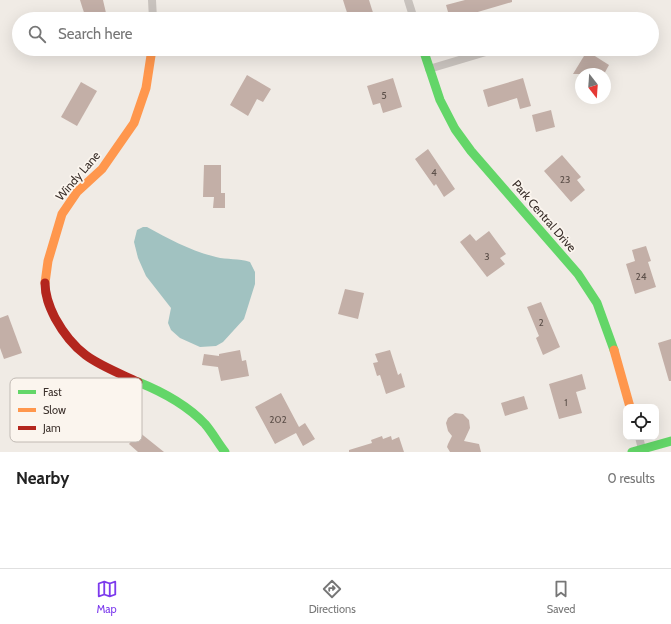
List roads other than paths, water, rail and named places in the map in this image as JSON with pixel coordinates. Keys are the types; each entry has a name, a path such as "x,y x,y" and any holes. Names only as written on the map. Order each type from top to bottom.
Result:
{"street":[{"path":"152,0 153,12"},
{"path":"408,0 412,12"},
{"name":"Windy Lane","path":"130,378 98,364 80,351 70,341 49,306 45,284 48,261 62,214 77,192 102,169 134,123 146,88 151,56"},
{"name":"Park Central Drive","path":"425,56 440,100 455,129 471,151 578,274 597,303 615,354 629,404"},
{"path":"429,69 473,56"},
{"name":"Windy Lane","path":"142,383 164,393 184,406 205,424 225,452"},
{"path":"640,440 642,449"},
{"path":"632,452 671,441"}],"water":[{"path":"147,227 180,244 207,254 220,258 250,262 255,272 255,284 244,319 223,342 216,346 200,347 180,338 171,330 168,323 171,308 146,276 138,258 134,242 137,230"}]}
